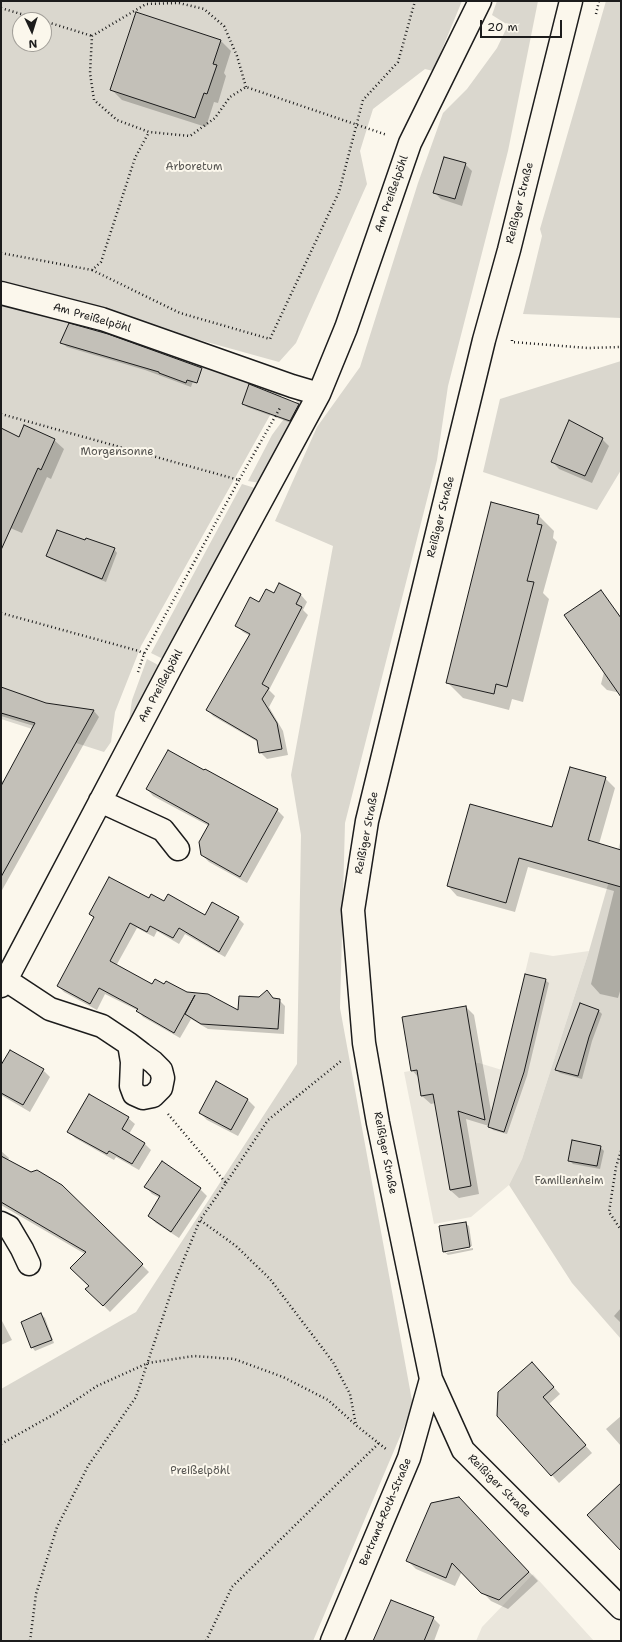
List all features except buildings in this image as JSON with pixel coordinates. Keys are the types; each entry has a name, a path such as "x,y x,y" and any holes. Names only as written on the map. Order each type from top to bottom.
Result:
{"street":[{"name":"Am Preißelpöhl","path":"154,1096 143,1098 134,1094 131,1086 132,1062 129,1044 102,1026 50,1009 3,983 171,667 319,394 346,328 410,143 480,1"},
{"name":"Reißiger Straße","path":"571,1 509,250 484,340 367,821 353,910 364,1043 378,1123 431,1379 463,1450 621,1608"},
{"name":"Am Preißelpöhl","path":"1,293 102,319 292,386 319,394"},
{"path":"100,801 163,830 178,849"},
{"path":"1,1223 9,1227 29,1264"},
{"name":"Bertrand-Roth-Straße","path":"332,1641 409,1458 431,1379"}],"path":[{"path":"1,253 92,270 180,313 270,338 339,192 363,100 398,62 415,1"},
{"path":"595,16 600,1"},
{"path":"52,24 92,36 146,4 179,4 204,10 224,26 237,56 246,87"},
{"path":"1,8 14,12"},
{"path":"92,36 90,73 94,100 117,120 149,132 190,136 215,118 230,97 246,87"},
{"path":"246,87 410,143"},
{"path":"92,270 101,262 135,158 149,132"},
{"path":"513,335 512,342 588,348 621,347"},
{"path":"1,414 239,480 292,386"},
{"path":"1,613 139,651 171,667"},
{"path":"30,1641 36,1594 57,1527 88,1466 136,1397 176,1282 200,1220 268,1120 364,1043"},
{"path":"154,1096 226,1183"},
{"path":"621,1151 616,1167 609,1212 621,1230"},
{"path":"200,1220 236,1246 270,1279 334,1362 350,1394 357,1426"},
{"path":"1,1444 58,1412 97,1386 148,1363 194,1356 234,1359 283,1377 328,1400 357,1426 395,1456 409,1458"},
{"path":"206,1641 232,1587 379,1443"}],"shaded area":[{"path":"589,951 522,1159 509,1185 471,1217 434,1224 404,1072 464,1062 479,1063 502,1070 530,952 553,956"},
{"path":"533,1574 594,1641 476,1641 482,1627"}],"green space":[{"name":"Arboretum","path":"1,1 462,1 433,71 425,69 373,109 360,151 367,184 296,343 279,362 1,285"},
{"name":"Preißelpöhl","path":"497,1 538,1 508,151 448,386 437,460 345,823 340,1008 413,1406 313,1641 1,1641 1,1389 136,1312 297,1064 301,835 291,775 333,546 275,521 317,427 360,367 418,183 443,113 467,89 497,48 508,25 492,15"},
{"path":"606,1 621,1 621,318 523,314 542,236 540,229"},
{"name":"Morgensonne","path":"1,299 102,323 283,392 141,646 115,712 111,742 104,752 1,719"},
{"path":"621,361 621,470 597,510 483,472 500,399"},
{"path":"300,397 304,400 260,483 248,481 272,435"},
{"path":"242,484 255,488 163,659 151,653"},
{"path":"147,659 160,666 129,721 132,700"},
{"name":"Familienheim","path":"621,839 621,1339 572,1283 509,1185 522,1159 589,951"}]}
